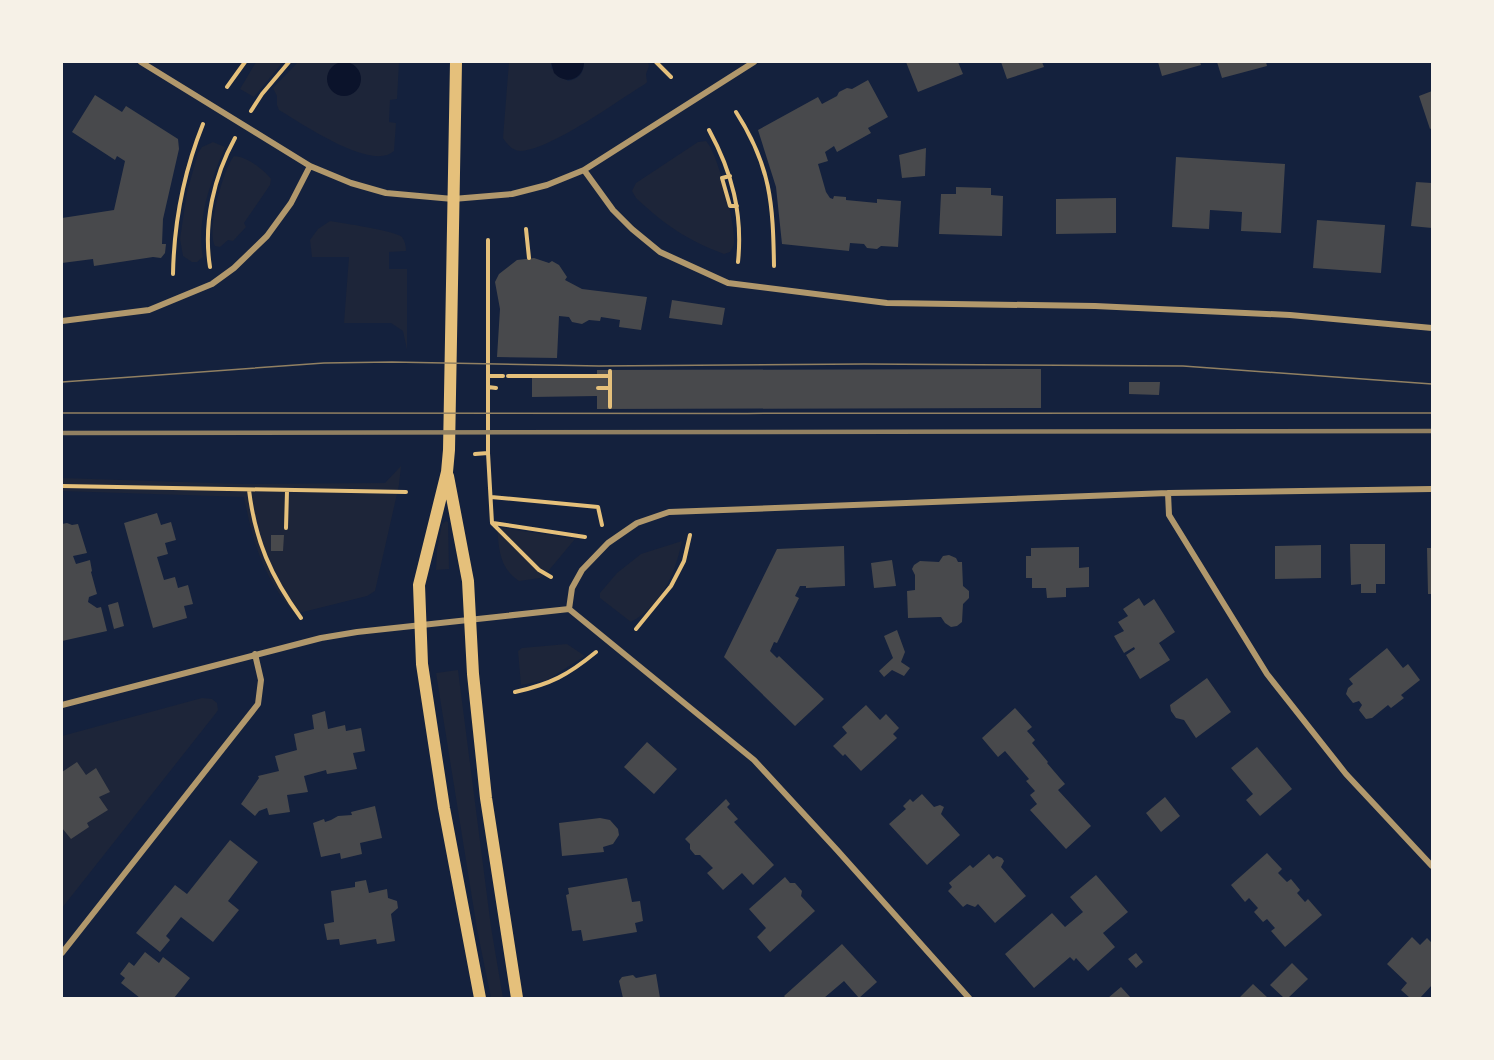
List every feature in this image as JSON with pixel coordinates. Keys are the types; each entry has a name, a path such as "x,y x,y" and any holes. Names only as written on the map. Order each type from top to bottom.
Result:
{"main road":[{"path":"456,62 449,450 447,472 419,585 420,625 422,664 444,808 480,999"},
{"path":"447,472 468,581 473,674 486,798 517,999"}],"street":[{"path":"141,62 310,166 351,183 386,193 453,199 512,194 547,185 584,170 754,62"},
{"path":"62,321 149,310 212,284 234,268 267,236 291,203 310,166"},
{"path":"584,170 613,210 660,252 728,283 887,303 1130,308 1290,315 1432,328"},
{"path":"569,609 572,588 582,570 608,543 637,524 669,512 1168,493 1432,489"},
{"path":"1168,493 1169,515 1267,674 1346,774 1432,866"},
{"path":"62,705 321,638 569,609 753,760 837,850 969,999"},
{"path":"62,953 258,704 261,680 255,654"}],"path":[{"path":"227,87 246,62"},
{"path":"255,104 289,62"},
{"path":"656,62 670,76"},
{"path":"736,112 752,137 768,181 773,221 774,266"},
{"path":"173,274 180,195 190,156 203,124"},
{"path":"709,130 730,176 737,206 740,240 738,262"},
{"path":"212,284 207,250 210,212 220,168 233,143"},
{"path":"730,176 722,178 730,206 737,206"},
{"path":"526,228 529,258"},
{"path":"488,240 488,453 492,523 539,570 551,577"},
{"path":"488,376 610,373 610,407"},
{"path":"488,387 496,388"},
{"path":"598,388 610,388"},
{"path":"475,454 488,453"},
{"path":"62,486 406,492"},
{"path":"249,490 252,516 261,548 285,595 301,618"},
{"path":"286,528 287,491"},
{"path":"491,497 598,507 602,525"},
{"path":"492,523 585,537"},
{"path":"636,629 671,586 684,561 690,535"},
{"path":"515,692 537,687 571,672 596,652"}],"shaded area":[{"path":"256,62 283,62 254,97 240,89"},
{"path":"298,62 399,62 397,99 390,100 389,122 396,123 394,151 384,156 354,151 319,134 279,110 273,88"},
{"path":"344,62 356,67 361,79 356,91 344,96 332,91 327,79 332,67"},
{"path":"509,62 551,62 551,68 568,81 580,75 584,62 648,62 649,66 645,84 602,112 550,142 518,151 503,138"},
{"path":"551,62 584,62 581,73 569,80 554,73"},
{"path":"706,141 721,174 732,221 734,245 730,252 724,254 677,231 647,208 632,191 636,183 698,142"},
{"path":"213,142 225,147 210,187 203,215 201,243 203,257 197,262 192,262 183,256 180,239 187,192 198,153 202,147"},
{"path":"234,156 244,158 254,164 271,179 270,185 244,223 246,227 233,241 228,240 220,247 215,246 213,239 214,215 225,174"},
{"path":"330,221 390,232 402,237 406,251 389,252 389,269 407,269 407,350 403,331 391,323 344,323 349,257 312,257 310,240 318,229"},
{"path":"401,466 399,485 375,591 367,596 295,614 267,573 251,529 244,497 62,491 62,478 243,484 385,483"},
{"path":"448,522 449,569 436,570 442,524"},
{"path":"497,527 575,539 545,575 519,581 507,570 501,557"},
{"path":"682,541 666,588 642,615 631,622 600,598 600,593 617,573 641,554"},
{"path":"567,644 585,656 547,680 521,685 518,651 522,648"},
{"path":"458,670 491,927 503,998 491,998 477,929 436,673"},
{"path":"202,698 212,699 217,703 216,713 62,908 62,736"}],"building":[{"path":"906,62 958,62 963,74 918,92"},
{"path":"1001,62 1042,62 1044,67 1007,79"},
{"path":"1158,62 1200,62 1201,65 1162,76"},
{"path":"1217,62 1266,62 1267,66 1222,78"},
{"path":"868,80 888,117 868,128 871,133 837,152 834,146 825,152 828,161 818,164 830,198 846,197 846,200 877,203 877,199 901,201 898,247 881,246 877,249 867,248 864,244 850,243 849,251 782,244 776,187 758,130 818,97 822,104 837,96 839,92 847,88 852,89"},
{"path":"1432,91 1432,128 1430,129 1419,96"},
{"path":"95,95 122,112 126,106 178,139 179,149 163,219 162,244 166,244 165,253 161,258 153,257 94,266 93,259 62,263 62,218 114,210 125,161 117,156 115,160 72,132"},
{"path":"926,148 925,176 902,178 899,155"},
{"path":"1176,157 1285,164 1281,233 1241,231 1242,212 1210,210 1209,229 1172,227"},
{"path":"1416,182 1432,183 1432,228 1411,226"},
{"path":"956,187 991,188 991,195 1003,196 1002,236 939,234 941,194 956,194"},
{"path":"1116,198 1116,233 1056,234 1056,199"},
{"path":"1317,220 1385,225 1381,273 1313,268"},
{"path":"534,258 549,263 552,261 559,265 567,277 565,280 582,289 647,297 641,330 619,327 620,320 601,317 600,321 589,320 582,324 572,322 569,317 559,316 557,358 497,357 500,309 495,282 499,274 517,260"},
{"path":"672,300 725,308 722,325 669,318"},
{"path":"1041,369 1041,408 597,409 597,396 532,397 532,378 597,378 597,370"},
{"path":"1129,382 1160,382 1159,395 1129,394"},
{"path":"157,513 161,525 171,522 176,540 165,543 168,554 157,557 164,580 175,577 178,588 188,585 193,604 184,606 187,618 153,628 124,523"},
{"path":"62,524 78,524 87,553 73,556 76,564 90,560 97,594 89,597 88,602 97,608 101,607 107,631 62,641"},
{"path":"271,535 284,535 283,551 271,551"},
{"path":"1350,544 1385,544 1385,584 1376,584 1376,593 1361,593 1361,584 1351,585"},
{"path":"1321,545 1321,578 1275,579 1275,546"},
{"path":"844,546 845,586 806,588 806,586 800,586 795,596 799,598 777,643 774,642 770,651 777,658 779,656 824,699 795,726 724,657 777,549"},
{"path":"1079,547 1079,568 1089,567 1089,587 1066,588 1066,597 1047,598 1046,588 1032,588 1032,578 1026,578 1026,556 1031,556 1031,548"},
{"path":"1427,548 1432,548 1432,594 1428,594"},
{"path":"949,555 956,558 958,562 962,562 963,586 969,591 969,598 963,604 962,622 951,627 941,617 908,618 907,591 915,590 915,575 912,569 914,565 920,561 939,562 943,556"},
{"path":"892,560 896,586 874,588 871,563"},
{"path":"1139,598 1144,606 1154,599 1175,632 1159,643 1170,660 1140,679 1126,655 1135,649 1134,647 1124,653 1114,636 1124,631 1118,622 1128,616 1123,609"},
{"path":"118,602 124,626 114,629 108,605"},
{"path":"897,630 905,652 901,662 910,668 904,676 892,670 884,677 879,671 893,658 884,636"},
{"path":"1387,648 1403,668 1408,664 1420,680 1401,695 1404,698 1391,708 1388,705 1372,718 1366,719 1359,710 1362,705 1359,701 1353,703 1346,694 1348,688 1353,684 1349,679"},
{"path":"1207,678 1231,712 1196,738 1184,720 1176,718 1170,705"},
{"path":"866,705 880,720 886,714 899,728 893,734 897,738 861,771 845,754 843,756 833,746 847,733 842,727"},
{"path":"1015,708 1032,727 1027,731 1035,740 1032,743 1065,784 1058,790 1091,826 1066,849 1030,810 1037,804 1030,795 1035,791 1026,781 1029,779 1005,751 998,757 982,738"},
{"path":"325,711 328,729 345,725 346,731 361,728 365,751 353,753 357,769 327,774 326,770 304,776 308,792 287,795 290,812 269,815 267,808 259,811 255,816 241,804 259,778 258,776 279,771 275,756 297,750 294,734 314,729 312,715"},
{"path":"647,742 677,769 654,794 624,767"},
{"path":"1257,747 1292,789 1260,816 1246,800 1253,794 1231,768"},
{"path":"77,762 86,775 96,768 110,792 99,797 108,810 87,823 89,827 71,839 62,828 62,772"},
{"path":"922,794 934,807 940,805 944,807 941,814 960,835 927,865 889,824 906,809 903,806 910,799 913,802"},
{"path":"1165,797 1180,816 1161,832 1146,813"},
{"path":"726,799 730,804 727,807 738,819 734,822 774,865 753,885 742,873 723,890 707,873 713,868 700,855 695,855 685,839"},
{"path":"375,806 382,838 360,843 362,854 341,859 340,853 321,857 313,823 324,819 325,822 338,816 352,815 351,812"},
{"path":"600,818 610,820 618,829 619,835 613,844 603,847 604,852 562,856 559,823"},
{"path":"230,840 258,862 228,901 239,910 213,942 181,917 166,936 170,940 160,952 136,933 175,885 187,894"},
{"path":"1267,853 1282,869 1278,873 1287,882 1291,879 1300,890 1297,893 1305,902 1308,899 1322,915 1285,947 1271,931 1275,928 1267,919 1263,922 1254,912 1258,908 1249,898 1245,902 1231,885"},
{"path":"989,854 993,859 997,856 1002,858 1004,861 1001,867 1026,896 995,923 978,904 975,907 967,904 963,907 948,891 952,887 949,883 970,865 973,868"},
{"path":"1096,875 1128,912 1103,933 1115,947 1088,971 1076,958 1074,961 1070,957 1034,988 1005,954 1052,913 1065,927 1083,912 1070,897"},
{"path":"785,877 790,883 795,883 802,891 801,896 815,911 770,952 757,937 766,928 749,909"},
{"path":"627,878 632,902 640,901 643,921 635,923 637,932 583,941 581,930 572,931 566,895 569,894 568,888"},
{"path":"366,880 369,893 387,889 388,898 397,901 398,908 391,914 395,941 377,944 376,939 340,945 339,939 327,940 324,924 334,922 331,891 355,887 355,882"},
{"path":"1412,937 1420,945 1427,938 1432,943 1432,985 1420,998 1410,998 1401,990 1407,983 1387,964"},
{"path":"842,944 877,982 859,998 844,981 824,998 786,998 784,996"},
{"path":"145,952 159,963 163,957 190,978 174,998 140,998 121,983 125,978 120,974 129,962 134,966"},
{"path":"1136,953 1143,962 1136,968 1128,959"},
{"path":"1292,963 1308,979 1288,998 1284,998 1270,985"},
{"path":"656,974 660,998 623,998 619,981 622,977 633,975 636,978"},
{"path":"1253,984 1268,998 1239,998"},
{"path":"1121,987 1131,998 1108,998"}],"tram line":[{"path":"62,382 324,363 392,362 599,366 864,364 1183,366 1432,384"},
{"path":"62,413 1432,413"}],"railway":[{"path":"62,433 1432,431"}]}
